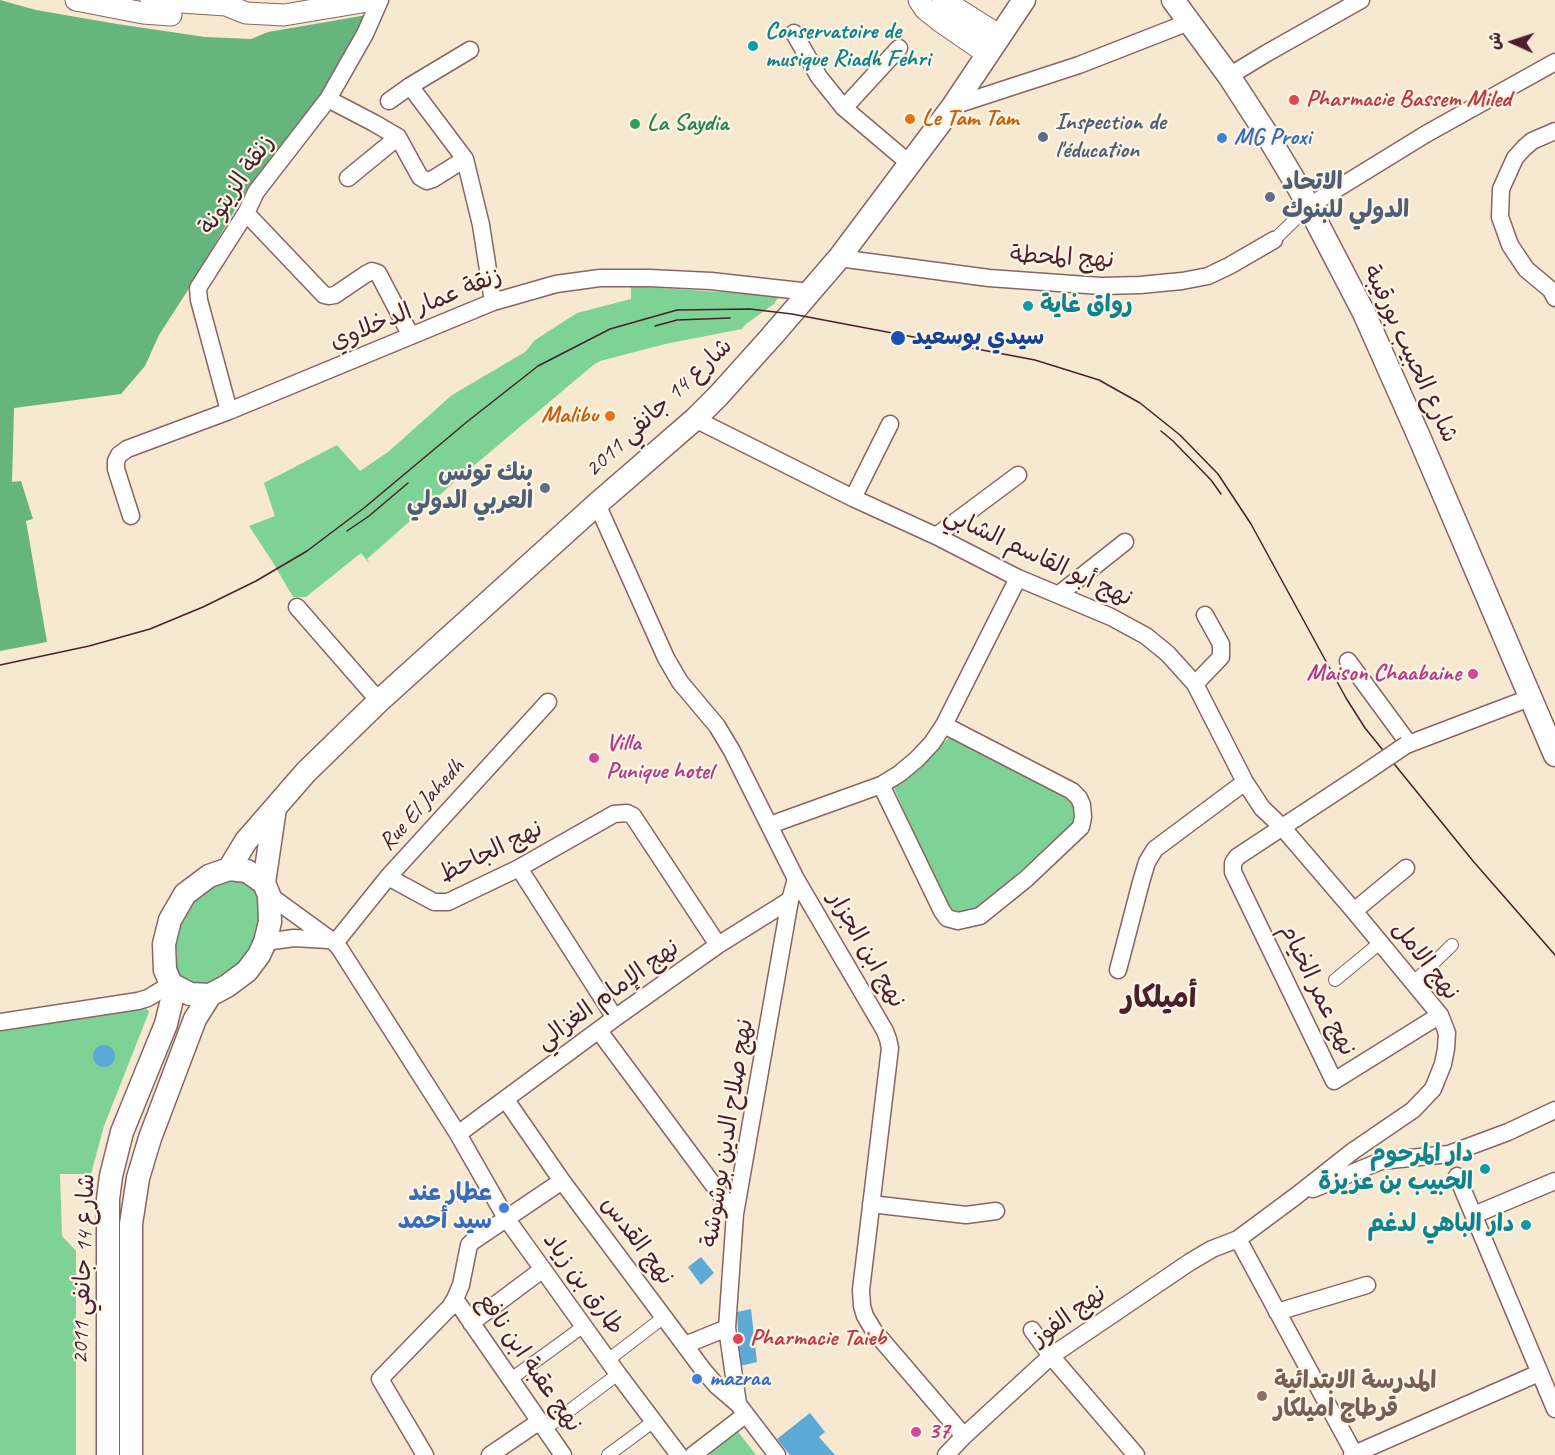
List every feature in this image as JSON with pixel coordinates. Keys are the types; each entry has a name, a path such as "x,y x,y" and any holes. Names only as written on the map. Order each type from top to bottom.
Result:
{"main road":[{"name":"شارع 14 جانفي 2011","path":"229,869 246,841 306,772 379,701 719,395 839,258 953,106 1024,0"},
{"name":"شارع الحبيب بورقيبة","path":"1175,1 1229,76 1264,130 1309,206 1364,314 1532,697 1555,755"},
{"path":"266,889 247,871 229,869 209,876 185,894 170,920 164,944 165,970 173,986 190,994 210,995 247,971 259,955 266,942 270,922 266,889 276,807"},
{"name":"شارع 14 جانفي 2011","path":"108,1455 108,1199 111,1176 122,1132 166,1024 173,986"},
{"name":"شارع 14 جانفي 2011","path":"131,1455 132,1224 138,1178 150,1138 195,1019 210,995"}],"street":[{"path":"85,2 139,0"},
{"path":"151,0 284,15 374,0"},
{"name":"زنقة الزيتونة","path":"229,411 198,293 201,283 246,213 256,192 328,99 365,34 380,0"},
{"path":"920,0 926,9 940,21 994,45"},
{"path":"943,0 994,45"},
{"path":"1229,76 1361,0"},
{"path":"85,2 143,13 231,9"},
{"path":"953,106 1079,65 1189,22"},
{"path":"794,33 819,77 844,108 909,163"},
{"path":"844,108 899,48"},
{"path":"389,101 470,50"},
{"path":"1274,240 1309,206 1426,134 1555,62"},
{"path":"410,86 465,159 481,225 493,302"},
{"path":"328,99 398,137 420,177 427,181 465,159"},
{"path":"1555,131 1532,141 1515,158 1501,189 1500,217 1510,245 1526,269 1551,290 1555,298"},
{"path":"348,178 398,137"},
{"path":"246,213 324,295 335,295 366,274 372,271 378,273 411,336"},
{"name":"نهج المحطة","path":"839,258 989,278 1101,286 1140,285 1208,276 1274,240"},
{"name":"زنقة عمار الدخلاوي","path":"131,516 116,470 119,455 127,449 229,411 493,302 556,284 600,278 690,280 810,292"},
{"name":"نهج أبو القاسم الشابي","path":"695,419 1018,578 1111,616 1146,636 1168,654 1195,684 1245,782 1262,808 1282,827"},
{"path":"853,498 890,424"},
{"path":"936,536 1018,475"},
{"name":"نهج ابن الجزار","path":"597,504 666,658 680,682 717,726 732,751 796,879 885,1031 890,1048 861,1290 862,1306 874,1331 964,1436"},
{"path":"1058,596 1125,542"},
{"path":"770,825 881,784 899,774 917,759 944,725 1018,578"},
{"path":"297,607 379,701"},
{"path":"1195,684 1221,657 1221,644 1205,615"},
{"path":"1348,661 1407,745"},
{"path":"1282,827 1407,745 1532,697"},
{"name":"Rue El Jahedh","path":"332,941 548,702"},
{"path":"881,784 942,911 947,918 958,921 980,916 1026,879 1081,827 1082,805 1072,791 944,725"},
{"path":"1118,970 1147,862 1155,849 1245,782"},
{"name":"نهج الجاحظ","path":"388,877 434,902 448,902 519,868 614,814 627,813 633,816 718,945"},
{"name":"نهج الامل","path":"1238,1239 1353,1151 1413,1110 1433,1089 1446,1049 1447,1033 1440,1015 1282,827"},
{"name":"نهج عمر الخيام","path":"1282,827 1237,856 1233,864 1233,872 1334,1081 1440,1015"},
{"path":"519,868 615,1018"},
{"path":"1354,911 1406,868"},
{"name":"نهج صلاح الدين بوشوشة","path":"741,1410 727,1328 735,1214 790,900 796,879"},
{"path":"266,889 340,949 458,1134"},
{"name":"نهج الإمام الغزالي","path":"458,1134 718,945 790,900"},
{"path":"266,942 294,938 332,941"},
{"path":"1335,980 1381,942"},
{"path":"1414,982 1452,945"},
{"path":"0,1022 138,1001 173,986"},
{"path":"599,1031 735,1214"},
{"name":"نهج القدس","path":"506,1100 562,1181 704,1371 741,1410"},
{"path":"1296,1196 1381,1161 1449,1154 1508,1132 1555,1110"},
{"name":"طارق بن زياد","path":"458,1134 506,1218 679,1455"},
{"path":"1457,1176 1555,1409"},
{"path":"425,1455 380,1379 450,1307 461,1285 469,1245 472,1241 562,1181"},
{"path":"1474,1215 1555,1181"},
{"path":"872,1204 966,1215 996,1211"},
{"path":"1238,1239 1354,1454 1539,1373"},
{"name":"نهج الفوز","path":"946,1455 1051,1356 1190,1262 1212,1249 1238,1239"},
{"path":"471,1323 543,1269"},
{"path":"1277,1312 1367,1285"},
{"name":"نهج عقبة ابن نافع","path":"455,1299 563,1455"},
{"path":"490,1455 542,1425 613,1367 664,1317"},
{"path":"511,1379 584,1326"},
{"path":"685,1345 727,1328"},
{"path":"1032,1330 1051,1356 1136,1455"},
{"path":"693,1455 741,1410 777,1455"},
{"path":"608,1455 654,1421"}],"green space":[{"path":"0,0 36,10 117,24 205,37 251,39 268,32 367,15 324,96 249,186 159,335 145,366 121,394 14,408 12,482 21,481 33,519 26,521 47,642 0,651"},
{"path":"631,286 779,296 774,304 742,329 665,344 600,361 451,485 367,559 370,564 361,553 306,597 293,597 249,526 275,516 264,483 337,445 360,471 388,452 452,395 525,352 535,340 577,313 631,299"},
{"path":"951,736 1065,796 1074,806 1073,822 976,912 962,914 946,906 894,788"},
{"path":"228,880 243,881 257,891 261,901 262,924 243,964 211,984 195,983 179,975 171,962 171,942 190,900 211,885"},
{"path":"145,1006 149,1012 104,1126 91,1174 60,1174 62,1236 76,1251 76,1455 0,1455 0,1030"},
{"path":"736,1429 756,1455 701,1455"}],"water":[{"path":"104,1045 112,1048 115,1056 112,1064 104,1067 96,1064 93,1056 96,1048"},
{"path":"701,1257 714,1273 701,1285 688,1267"},
{"path":"751,1309 757,1362 740,1366 737,1312"},
{"path":"810,1413 825,1432 819,1437 835,1455 790,1455 777,1439"}],"tram line":[{"path":"0,665 89,646 150,629 203,607 256,581 307,551 364,508 538,366 610,329 677,310 750,309 792,314 1035,360 1099,380 1140,403 1180,435 1218,474 1251,524 1346,698 1365,728 1473,861 1555,955"},
{"path":"655,326 677,320 730,318"},
{"path":"1161,431 1211,480 1221,494"},
{"path":"347,531 369,516 408,483"}],"place":[{"name":"Conservatoire de musique Riadh Fehri","path":"753,46"},
{"name":"Pharmacie Bassem Miled","path":"1294,100"},
{"name":"Le Tam Tam","path":"910,119"},
{"name":"La Saydia","path":"635,124"},
{"name":"Inspection de l'éducation","path":"1043,137"},
{"name":"MG Proxi","path":"1222,138"},
{"name":"الاتحاد الدولي للبنوك","path":"1270,197"},
{"name":"رواق غاية","path":"1028,306"},
{"name":"سيدي بوسعيد","path":"898,338"},
{"name":"Malibu","path":"610,416"},
{"name":"بنك تونس العربي الدولي","path":"545,488"},
{"name":"Maison Chaabaine","path":"1473,674"},
{"name":"Villa Punique hotel","path":"594,758"},
{"name":"دار المرحوم الحبيب بن عزيزة","path":"1485,1169"},
{"name":"عطار عند سيد أحمد","path":"504,1208"},
{"name":"دار الباهي لدغم","path":"1526,1225"},
{"name":"Pharmacie Taieb","path":"738,1339"},
{"name":"mazraa","path":"697,1379"},
{"name":"المدرسة الابتدائية قرطاج اميلكار","path":"1262,1396"},
{"name":"37","path":"916,1432"}],"district":[{"name":"أميلكار","path":"1159,999"}]}
